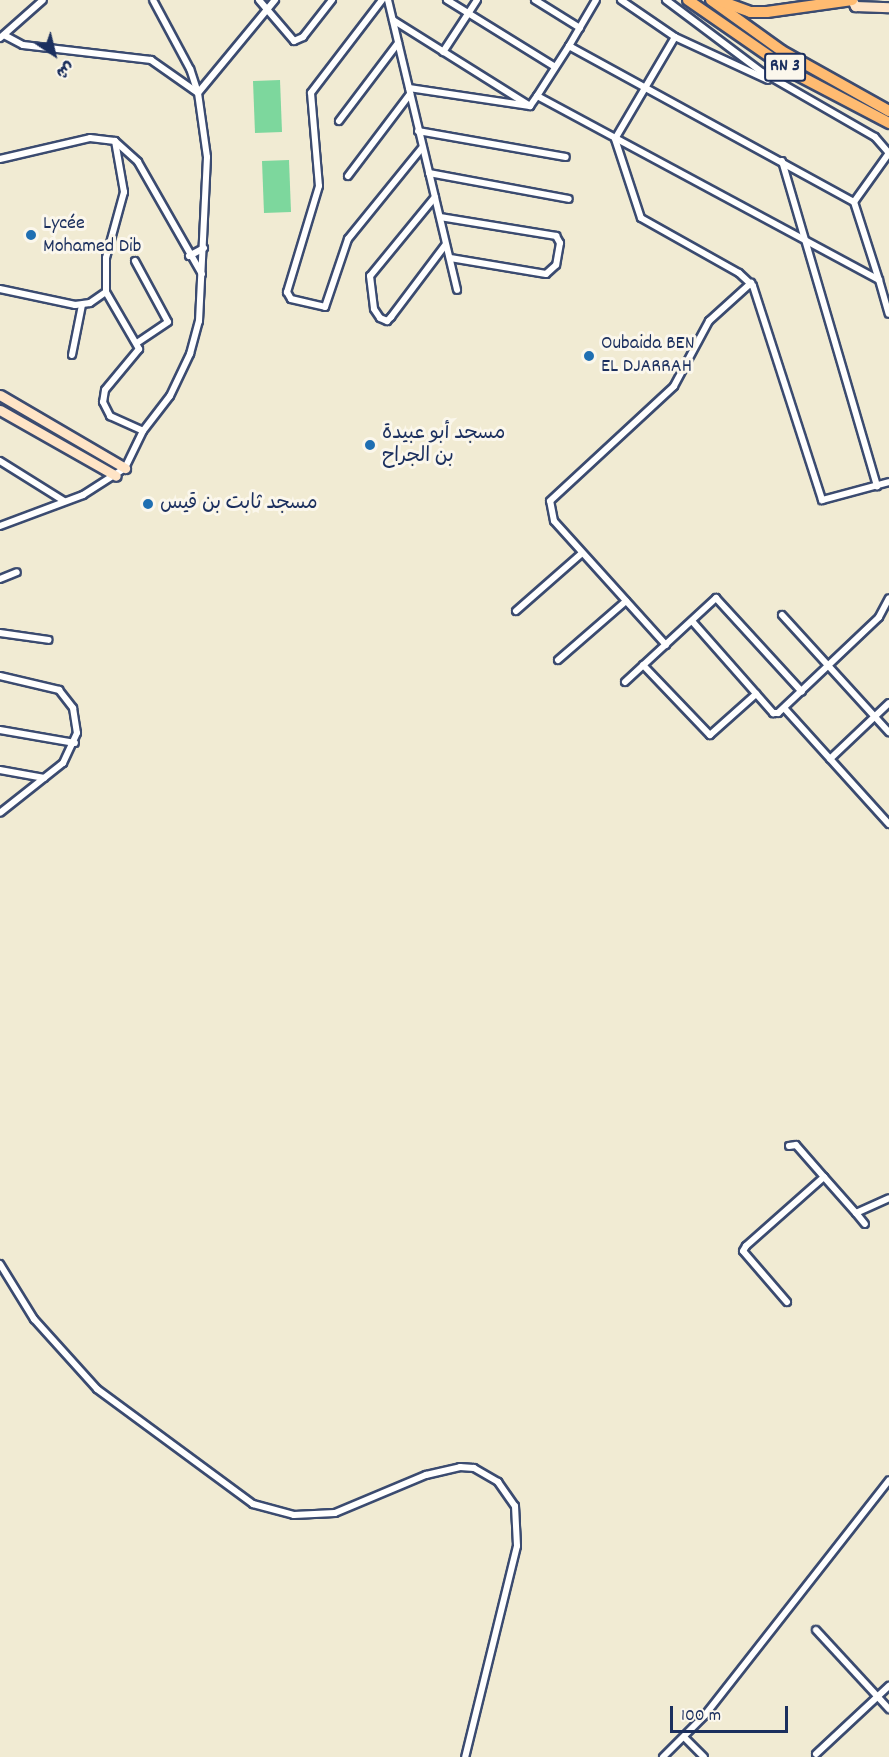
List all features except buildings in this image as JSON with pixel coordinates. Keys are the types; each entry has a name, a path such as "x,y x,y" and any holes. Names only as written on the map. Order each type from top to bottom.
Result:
{"highway":[{"name":"RN 3","path":"688,0 792,72 889,123"},
{"name":"RN 3","path":"711,0 782,51 889,111"},
{"path":"718,0 750,12 852,0"}],"main road":[{"path":"889,2 852,0 855,6 889,7"},
{"path":"0,395 125,468"},
{"path":"0,410 116,476"}],"street":[{"path":"44,0 2,36 23,45 151,60 198,93"},
{"path":"0,526 64,501 116,476 125,468 143,431 170,396 190,354 199,321 207,157 198,93 180,46 153,0"},
{"path":"259,0 265,12 294,41 303,37 332,0"},
{"path":"198,93 275,0"},
{"path":"382,0 311,93 319,186 287,292 291,299 325,307 348,239 422,148"},
{"path":"388,0 457,290"},
{"path":"447,0 555,67"},
{"path":"443,52 477,0"},
{"path":"535,0 580,28"},
{"path":"530,106 596,0"},
{"path":"621,0 675,37 785,87 875,137 889,153 854,202"},
{"path":"666,0 785,87"},
{"path":"393,20 530,106"},
{"path":"675,37 643,85 615,139 641,218 751,284 770,329 819,496 827,501 889,482"},
{"path":"339,121 398,43"},
{"path":"569,46 854,202 889,314"},
{"path":"409,91 530,106"},
{"path":"348,176 409,91"},
{"path":"537,96 879,279"},
{"path":"418,131 566,157"},
{"path":"0,159 90,138 115,141 138,162 189,256 202,274"},
{"path":"115,141 124,192 106,258 106,292 138,342 137,356 105,390 103,402 110,416 143,431"},
{"path":"782,161 877,486"},
{"path":"429,172 569,199"},
{"path":"435,196 370,276 374,309 380,318 387,321 391,317 446,244"},
{"path":"440,217 556,236 560,243 556,265 546,274 450,258"},
{"path":"189,256 204,248"},
{"path":"135,261 168,322 138,342"},
{"path":"666,645 554,521 550,501 674,386 709,321 751,284"},
{"path":"0,289 82,305 106,292"},
{"path":"72,355 82,305"},
{"path":"0,461 64,501"},
{"path":"516,611 582,553"},
{"path":"0,579 17,572"},
{"path":"625,682 716,598 802,692"},
{"path":"692,621 773,713 785,709 830,667 879,618 889,598"},
{"path":"558,660 626,601"},
{"path":"782,615 889,732"},
{"path":"0,633 49,640"},
{"path":"643,665 710,735 756,694"},
{"path":"0,676 59,690 73,708 77,733 75,743 63,763 0,813"},
{"path":"830,759 889,703"},
{"path":"785,709 889,824"},
{"path":"0,730 75,743"},
{"path":"0,770 44,778"},
{"path":"789,1146 796,1145 865,1224"},
{"path":"787,1302 743,1251 824,1177"},
{"path":"856,1213 889,1198"},
{"path":"0,1264 34,1319 97,1389 254,1504 294,1515 316,1516 352,1508 426,1475 460,1467 474,1468 498,1482 515,1506 517,1546 465,1757"},
{"path":"663,1757 684,1737 888,1483"},
{"path":"816,1630 889,1709"},
{"path":"816,1754 889,1686"},
{"path":"684,1737 704,1757"}],"green space":[{"path":"280,80 282,132 255,133 253,81"},
{"path":"289,160 291,212 264,213 262,161"}],"place":[{"name":"Lycée Mohamed Dib","path":"31,235"},
{"name":"Oubaida BEN EL DJARRAH","path":"589,356"},
{"name":"مسجد أبو عبيدة بن الجراح","path":"370,445"},
{"name":"مسجد ثابت بن قيس","path":"148,504"}]}
